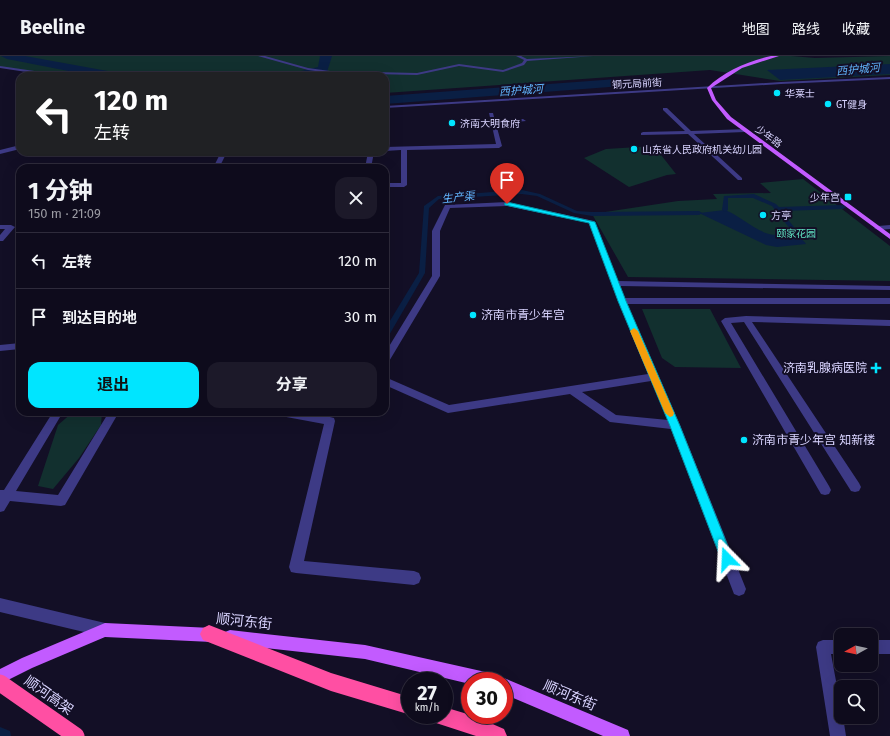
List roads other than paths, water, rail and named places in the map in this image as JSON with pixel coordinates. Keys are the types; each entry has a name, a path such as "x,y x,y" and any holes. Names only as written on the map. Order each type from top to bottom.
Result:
{"highway":[{"path":"209,634 330,682 401,703"},
{"name":"顺河高架","path":"0,684 76,736"},
{"path":"453,719 497,736"}],"main road":[{"path":"709,88 737,67 750,62 777,56"},
{"name":"少年路","path":"709,88 714,100 729,118 890,237"},
{"name":"顺河东街","path":"0,677 27,663 105,630 209,634 365,652 461,674"},
{"path":"0,684 27,663"},
{"name":"顺河东街","path":"513,690 622,736"}],"street":[{"path":"260,56 308,69 330,72"},
{"path":"518,56 526,60 592,56"},
{"path":"389,73 417,74 459,65 502,72 523,64 526,60"},
{"path":"0,67 34,72"},
{"name":"铜元局前街","path":"389,107 890,78"},
{"path":"665,109 740,179"},
{"path":"389,149 499,146 491,114"},
{"path":"493,123 522,121"},
{"path":"643,134 746,130"},
{"path":"0,152 16,149"},
{"path":"389,185 404,185 404,149"},
{"path":"389,354 436,276 436,231 447,206 507,204 592,222 622,301 675,426 739,589"},
{"path":"0,227 16,227"},
{"path":"0,238 11,227"},
{"path":"878,228 890,227"},
{"path":"616,283 890,288"},
{"path":"622,301 890,300"},
{"path":"825,490 725,321 746,319 890,323"},
{"path":"746,319 855,487"},
{"path":"0,348 16,346"},
{"path":"389,383 448,409 653,377"},
{"path":"572,390 614,419 675,426"},
{"path":"0,507 3,495 55,416"},
{"path":"3,495 61,501 112,416"},
{"path":"306,416 330,420 296,567 414,578"},
{"path":"0,605 105,630"},
{"path":"834,647 823,647 838,736"},
{"path":"878,647 890,647"}],"water":[{"path":"890,64 890,74 780,80 767,70"},
{"path":"725,210 763,232 799,238 806,244 777,247 766,245 699,213"}],"waterway":[{"name":"西护城河","path":"7,56 92,72"},
{"path":"312,72 323,69 326,56"},
{"name":"西护城河","path":"389,100 658,80"},
{"name":"生产渠","path":"389,328 422,273 426,207 438,198 522,192 538,195 576,212 592,214 699,213"},
{"path":"725,210 726,197 754,196 774,205 800,238"},
{"path":"778,209 843,207"},
{"path":"0,733 5,736"}],"place":[{"name":"华莱士","path":"777,93"},
{"name":"GT健身","path":"828,104"},
{"name":"济南大明食府","path":"452,123"},
{"name":"山东省人民政府机关幼儿园","path":"634,149"},
{"name":"少年宫","path":"848,197"},
{"name":"方亭","path":"763,215"},
{"name":"济南市青少年宫","path":"473,315"},
{"name":"济南乳腺病医院","path":"876,368"},
{"name":"济南市青少年宫 知新楼","path":"744,440"}],"park label":[{"name":"颐家花园","path":"796,233"}]}
